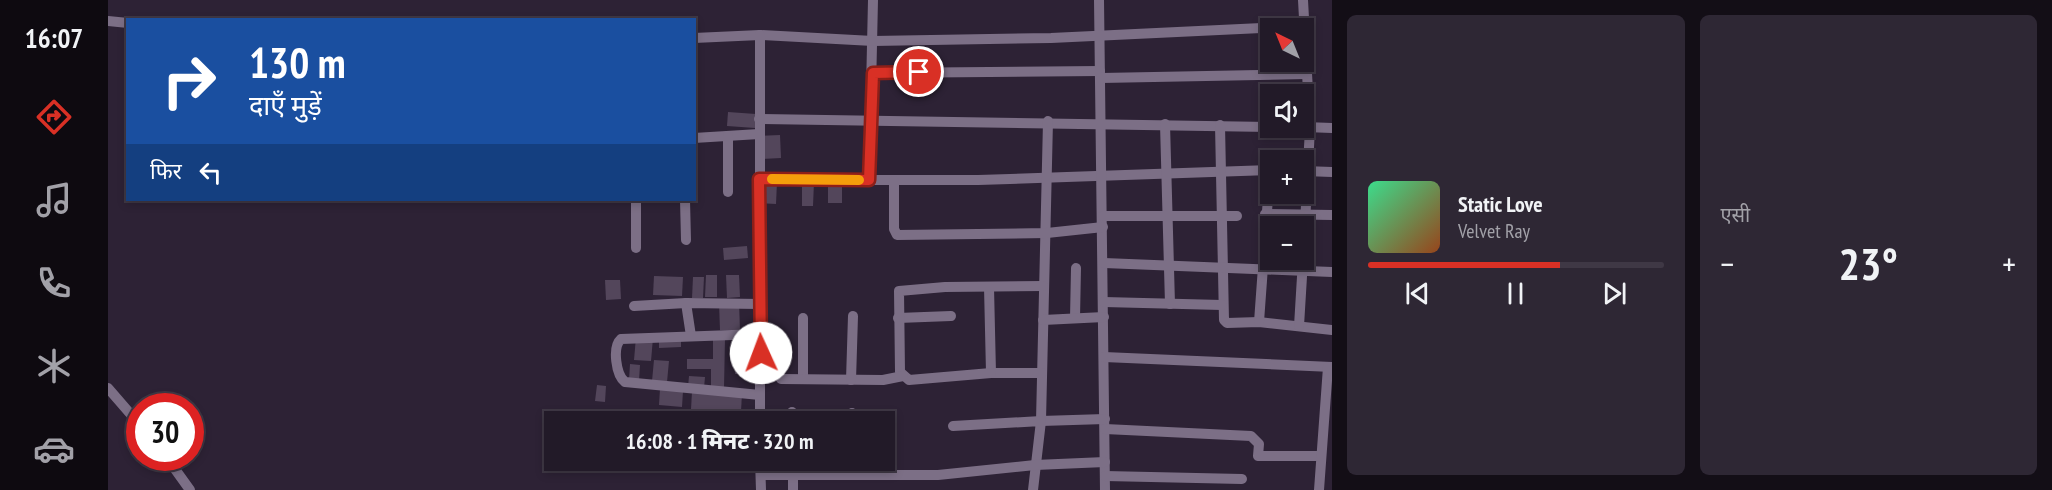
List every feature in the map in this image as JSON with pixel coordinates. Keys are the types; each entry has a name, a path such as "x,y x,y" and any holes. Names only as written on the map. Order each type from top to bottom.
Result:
{"street":[{"path":"869,180 873,0"},
{"path":"1100,0 1105,490"},
{"path":"1303,0 1304,18"},
{"path":"108,21 126,23"},
{"path":"696,38 760,35 873,41 1100,36 1260,28"},
{"path":"760,35 760,411"},
{"path":"1307,72 1307,84"},
{"path":"873,73 1307,75"},
{"path":"759,119 1260,127"},
{"path":"1033,490 1041,421 1048,122"},
{"path":"1166,124 1170,304"},
{"path":"1220,126 1222,317 1226,322 1259,322 1332,330"},
{"path":"1314,127 1332,128"},
{"path":"696,138 759,134"},
{"path":"728,136 728,192"},
{"path":"759,179 894,181 1260,170"},
{"path":"1314,171 1332,172"},
{"path":"894,181 894,228 897,235 1047,232 1103,222 1168,216 1237,216"},
{"path":"636,201 636,248"},
{"path":"685,201 686,240"},
{"path":"1266,204 1265,214 1332,215"},
{"path":"1305,204 1305,215"},
{"path":"1104,263 1260,269"},
{"path":"1076,268 1076,318"},
{"path":"1314,268 1332,272"},
{"path":"1259,322 1262,270"},
{"path":"1299,326 1302,270"},
{"path":"1042,373 992,373 909,380 900,372 898,295 900,289 1043,286"},
{"path":"989,287 992,373"},
{"path":"1104,302 1222,305"},
{"path":"634,306 686,303 760,304"},
{"path":"686,303 691,336"},
{"path":"851,380 852,315"},
{"path":"898,318 951,316"},
{"path":"1043,320 1104,317"},
{"path":"803,318 803,379"},
{"path":"760,334 617,341 616,347 620,378 625,382 760,395"},
{"path":"1104,357 1330,367 1319,490"},
{"path":"781,379 883,380 903,376"},
{"path":"108,388 126,409"},
{"path":"953,426 1041,421 1105,424 1251,436 1259,444 1258,456 1321,456"},
{"path":"761,475 854,473 938,475 1035,465 1105,462"},
{"path":"176,471 190,490"},
{"path":"761,471 761,490"},
{"path":"793,474 794,490"},
{"path":"1105,476 1242,479"}],"building":[{"path":"728,112 756,114 755,128 727,126"},
{"path":"780,135 781,158 760,159 759,136"},
{"path":"761,181 777,182 776,204 760,203"},
{"path":"802,182 814,182 813,206 802,206"},
{"path":"828,184 842,184 842,203 828,203"},
{"path":"747,246 748,258 724,260 723,248"},
{"path":"706,275 717,275 717,297 705,297"},
{"path":"726,275 739,275 740,297 727,298"},
{"path":"654,276 683,277 682,296 653,295"},
{"path":"693,277 704,277 703,298 692,298"},
{"path":"605,280 620,280 621,299 606,300"},
{"path":"739,302 740,330 720,330 719,303"},
{"path":"636,337 653,338 651,361 634,360"},
{"path":"659,338 681,338 681,347 659,348"},
{"path":"713,339 725,339 724,388 711,388 711,369 687,369 687,359 713,359"},
{"path":"734,358 756,358 756,374 735,374"},
{"path":"654,360 669,361 667,382 652,381"},
{"path":"630,364 640,365 639,381 629,380"},
{"path":"689,376 705,377 704,388 688,387"},
{"path":"597,385 606,386 605,402 595,401"},
{"path":"660,389 683,391 682,407 659,405"},
{"path":"692,392 742,394 741,411 691,409"}],"slow traffic":[{"path":"772,179 859,180"}],"route":[{"path":"761,353 759,179 869,180 873,73 919,72"}]}
